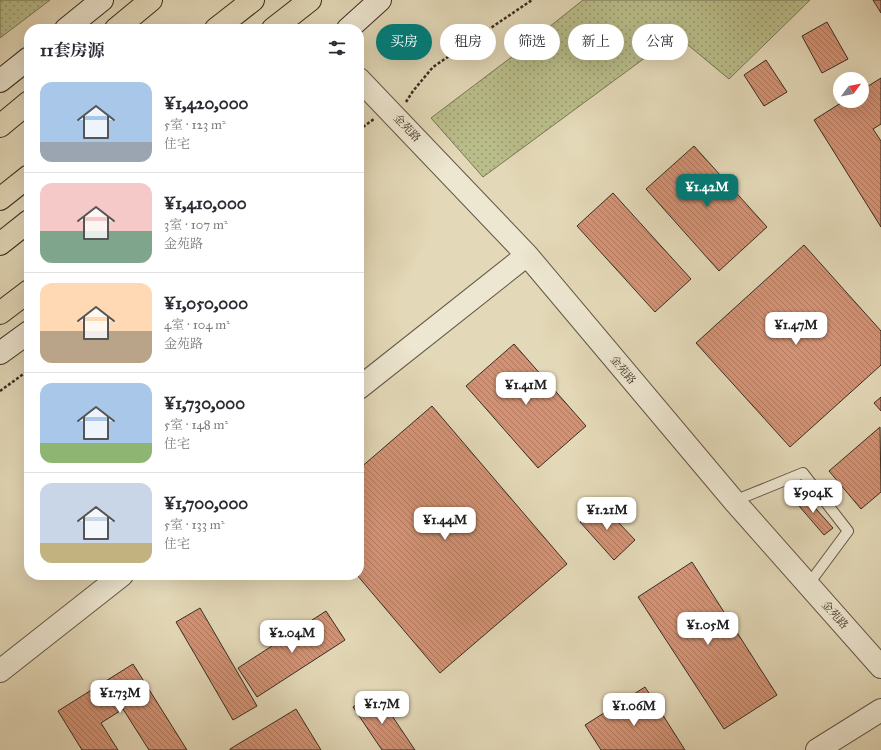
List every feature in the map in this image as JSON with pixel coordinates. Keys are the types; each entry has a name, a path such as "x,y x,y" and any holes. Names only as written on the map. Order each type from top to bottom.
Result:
{"highway":[{"path":"122,24 150,0"},
{"path":"222,24 253,0"},
{"path":"280,24 310,0"},
{"path":"0,126 24,106"},
{"path":"0,198 24,180"},
{"path":"0,244 24,225"},
{"path":"0,313 24,295"}],"street":[{"path":"72,24 102,0"},
{"path":"354,24 380,0"},
{"path":"0,81 24,62"},
{"name":"金苑路","path":"364,84 527,255 734,501 881,667"},
{"path":"364,384 527,255"},
{"path":"0,353 24,336"},
{"path":"0,671 116,580"},
{"path":"817,750 881,710"}],"lane":[{"path":"734,501 803,473 848,531 808,585"}],"path":[{"path":"397,117 413,91 433,67 532,0"},
{"path":"0,391 24,374"}],"green space":[{"path":"0,0 50,0 0,38"},
{"path":"583,0 810,0 729,79 688,45 688,24 632,24 632,60 642,60 483,177 431,118 508,60 560,60 560,24 553,24"}],"building":[{"path":"873,0 881,0 881,13"},
{"path":"827,22 848,59 822,73 802,36"},
{"path":"766,60 787,92 764,106 744,75"},
{"path":"881,78 881,124 873,129 881,141 881,227 814,120 833,108 869,108 869,86"},
{"path":"694,146 767,227 719,271 646,189"},
{"path":"613,193 691,279 655,312 577,226"},
{"path":"804,245 881,331 881,365 790,447 696,343"},
{"path":"514,344 586,426 538,468 466,386"},
{"path":"881,397 881,411 874,403"},
{"path":"432,406 567,564 440,673 361,580 364,580 364,465"},
{"path":"880,427 881,492 861,509 829,471"},
{"path":"801,492 833,528 824,535 793,499"},
{"path":"600,503 635,540 614,560 580,522"},
{"path":"692,562 777,695 724,729 638,597"},
{"path":"200,608 257,706 233,720 176,622"},
{"path":"326,611 345,640 257,697 238,668"},
{"path":"133,664 187,750 149,750 123,709 101,723 118,750 82,750 58,711"},
{"path":"645,687 685,750 601,750 585,725"},
{"path":"376,692 415,750 382,750 353,707"},
{"path":"296,709 321,750 230,750 230,749"}]}
